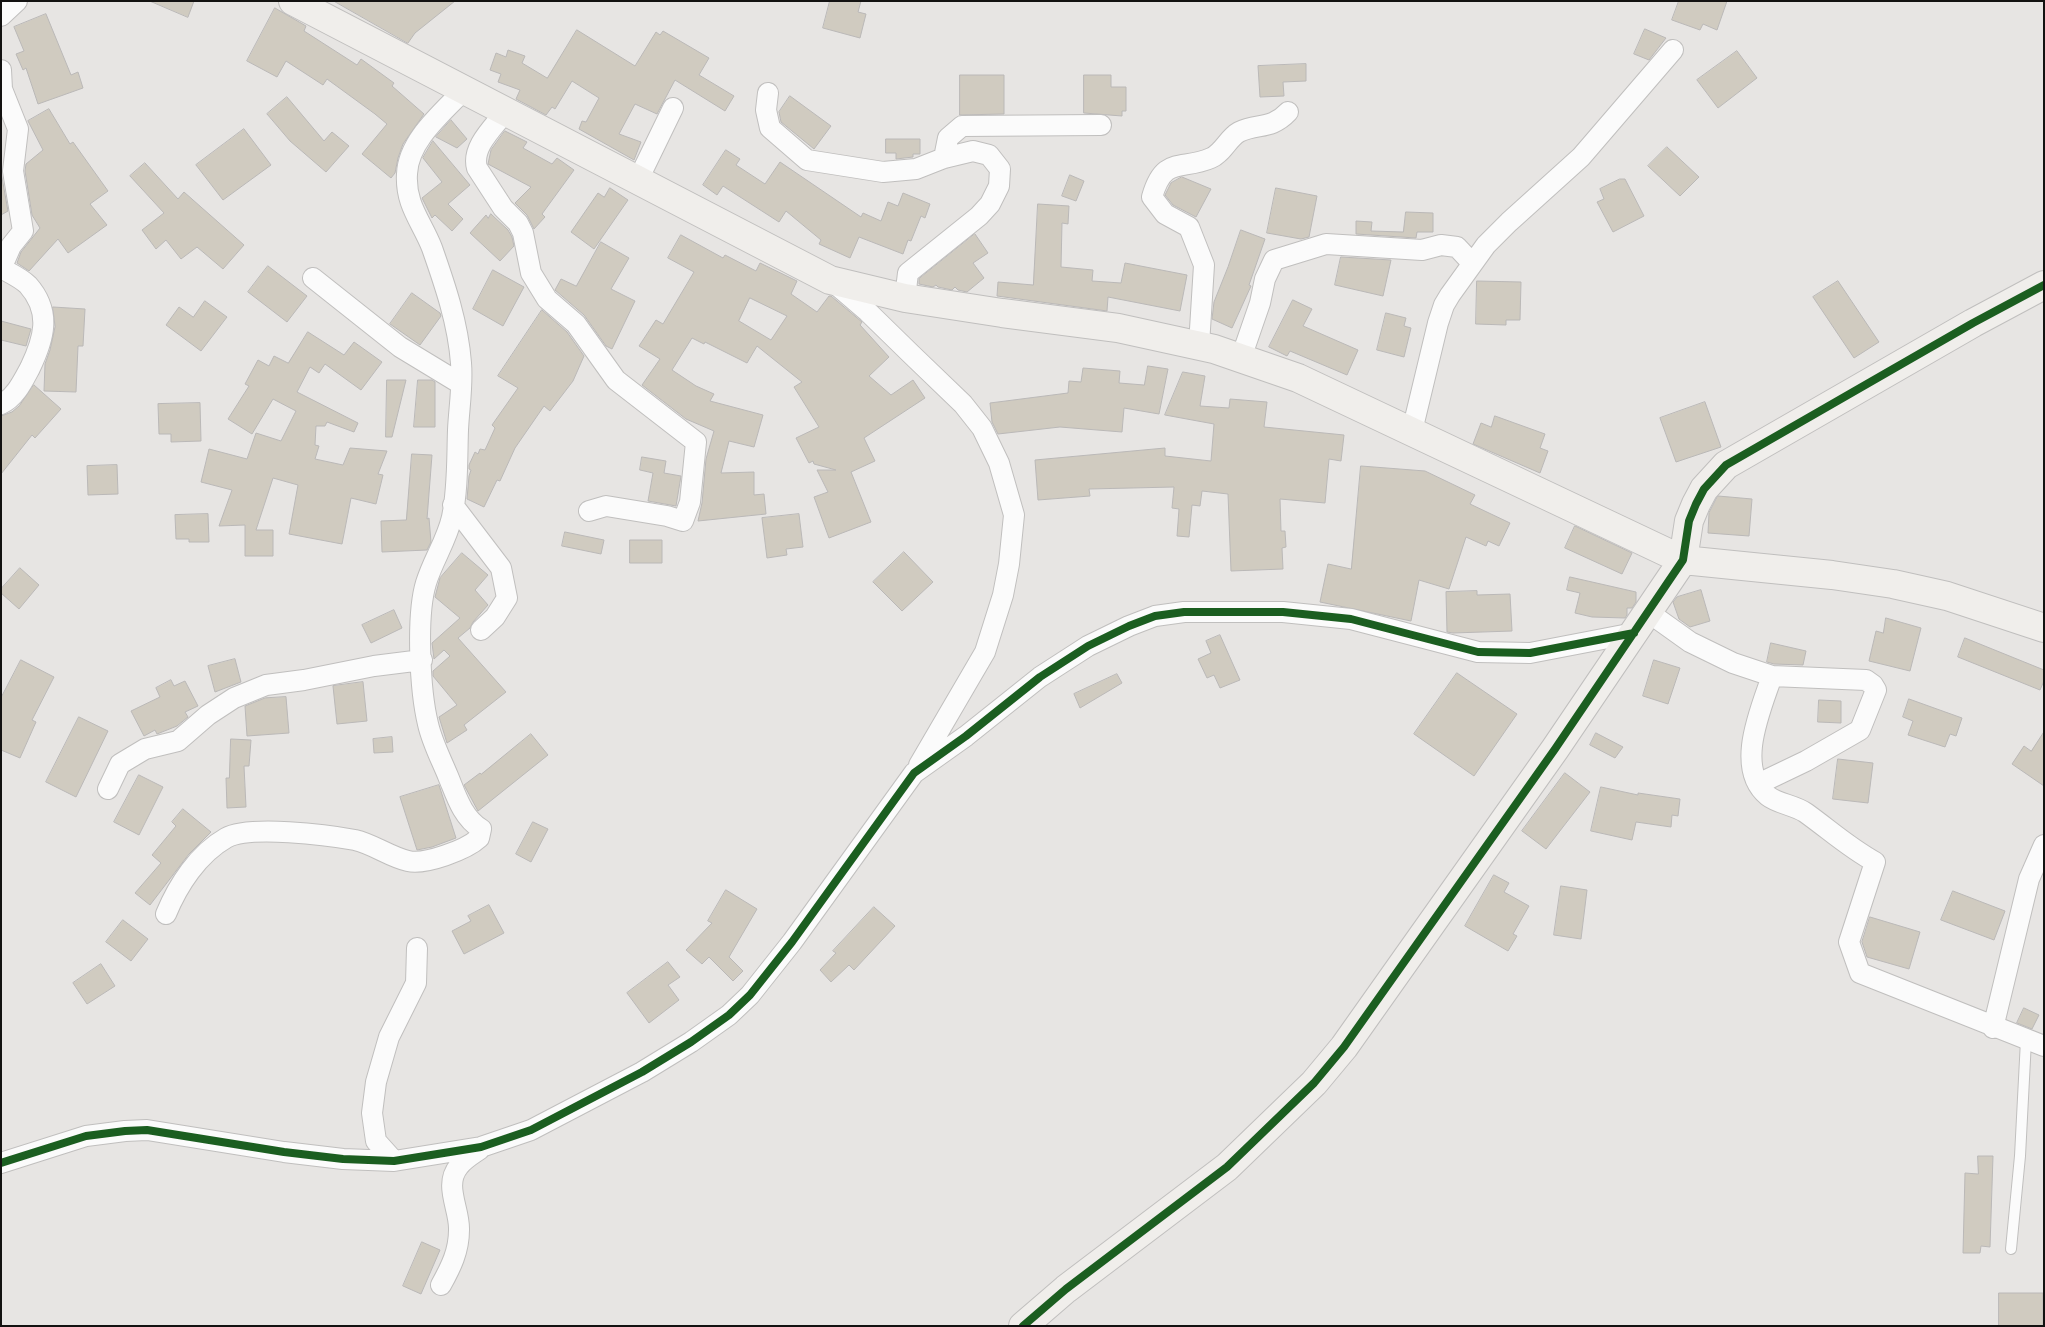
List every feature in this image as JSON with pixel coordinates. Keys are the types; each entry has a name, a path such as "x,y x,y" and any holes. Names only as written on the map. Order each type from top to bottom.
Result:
{"main road":[{"path":"293,1 830,280 905,298 1118,328 1199,345 1298,378 1683,560 1832,575 1893,584 1947,596 2044,628"},
{"path":"1023,1326 1088,1272 1227,1167 1314,1083 1344,1047 1555,750 1683,560 1690,521 1696,504 1704,489 1726,465 1973,323 2044,285"}],"street":[{"path":"1,16 17,1"},
{"path":"1412,431 1444,305 1472,263 1509,222 1581,157 1673,50"},
{"path":"1,70 2,89 18,129 13,171 23,231 11,246 1,269 26,284 38,300 45,322 41,339 25,378 8,401 1,404"},
{"path":"166,914 175,893 189,873 208,852 228,837 254,832 283,832 356,840 408,861 421,861 466,848 479,838 481,829 474,825 462,809 428,727 424,705 421,626 426,582 445,542 454,505 462,364 452,307 431,246 413,212 408,191 407,173 411,158 423,134 463,91"},
{"path":"768,93 766,110 770,128 808,160 823,164 883,172 916,169 944,158 973,152 989,155 1000,169 999,186 990,204 979,216 908,273 905,298"},
{"path":"638,180 673,108"},
{"path":"506,111 476,152 475,160 477,168 503,208 518,223 523,233 536,284 547,299 576,324 616,380 696,442 690,502 683,520 606,506 589,511"},
{"path":"1199,345 1204,265 1189,227 1165,214 1152,197 1156,182 1164,172 1179,165 1211,158 1240,132 1279,121 1288,112"},
{"path":"944,158 948,138 962,126 1101,125"},
{"path":"1242,358 1260,303 1265,279 1274,260 1326,244 1422,250 1441,245 1457,247 1472,263"},
{"path":"313,278 400,347 460,384"},
{"path":"1,1164 86,1136 125,1130 147,1130 284,1152 343,1159 394,1161 481,1148 532,1130 642,1072 691,1042 729,1015 750,995 792,942 914,773 942,728 985,652 1004,595 1009,564 1014,515 999,463 982,428 963,404 868,312 830,280"},
{"path":"454,505 501,568 507,598 495,617 481,630"},
{"path":"914,773 966,736 1040,677 1088,646 1129,626 1155,616 1184,612 1283,612 1351,619 1470,650 1498,653 1530,653 1641,622 1690,642 1733,663 1772,676 1866,680 1873,685 1876,690 1860,730 1806,761 1758,784"},
{"path":"108,789 120,764 145,750 178,741 208,715 234,698 266,686 374,666 422,660"},
{"path":"1772,676 1754,728 1751,763 1758,784 1768,796 1804,812 1841,842 1875,862 1849,942 1860,973 1993,1028 2035,1043"},
{"path":"1993,1028 2028,879 2044,844"},
{"path":"394,1161 376,1141 372,1113 376,1082 389,1037 416,983 418,948"},
{"path":"442,1285 454,1262 460,1229 458,1210 453,1197 453,1177 458,1166 481,1148"}],"lane":[{"path":"2011,1249 2020,1156 2035,1043"}],"building":[{"path":"150,1 194,1 188,17"},
{"path":"334,1 455,1 415,33 408,43"},
{"path":"830,1 861,1 858,12 866,14 860,38 823,28"},
{"path":"1679,1 1727,1 1717,30 1703,24 1700,30 1672,20"},
{"path":"275,8 306,26 304,31 357,65 361,59 394,83 392,86 424,114 403,144 395,173 391,178 362,154 387,124 375,114 327,79 323,85 286,61 277,77 247,61"},
{"path":"46,14 71,75 78,72 83,88 38,104 26,68 23,70 16,54 24,51 14,27"},
{"path":"1645,29 1666,38 1649,60 1634,54"},
{"path":"577,30 635,66 656,32 660,35 663,31 709,58 699,75 734,96 725,111 675,80 657,114 635,104 619,134 641,142 634,160 579,129 582,121 586,122 599,98 572,81 555,109 552,107 546,115 516,99 520,90 498,82 501,74 490,70 496,53 506,57 508,50 525,56 522,63 547,78"},
{"path":"1737,51 1757,78 1718,108 1697,80"},
{"path":"1306,64 1306,81 1283,82 1284,96 1260,97 1258,66"},
{"path":"960,75 1004,75 1004,114 960,115"},
{"path":"1084,75 1111,75 1111,87 1126,87 1126,111 1122,111 1122,116 1084,113"},
{"path":"790,96 831,126 814,149 781,122 779,112"},
{"path":"287,97 324,141 332,132 349,146 326,172 290,141 267,114"},
{"path":"49,109 70,144 73,142 108,191 90,204 107,225 68,253 58,239 29,271 17,263 21,252 40,228 32,215 25,171 26,164 43,150 28,121"},
{"path":"451,120 467,139 457,148 436,137"},
{"path":"244,129 271,165 223,200 196,165"},
{"path":"505,131 527,142 523,148 552,164 557,158 574,170 542,214 545,217 534,229 527,215 515,203 531,187 488,164 491,150"},
{"path":"886,139 920,139 920,154 913,154 913,157 896,159 896,153 886,153"},
{"path":"433,141 470,185 448,204 463,219 452,231 435,215 432,218 422,198 442,182 423,158"},
{"path":"1667,147 1699,177 1680,196 1648,166"},
{"path":"726,150 740,159 736,165 765,184 780,162 861,217 863,213 881,221 888,202 898,206 903,193 930,204 925,218 921,216 911,241 908,240 903,254 859,237 850,258 819,244 821,240 786,211 779,222 723,186 717,195 703,185"},
{"path":"145,163 178,199 184,192 244,245 223,269 197,247 181,259 166,240 156,249 142,230 164,213 130,176"},
{"path":"1,172 8,211 1,215"},
{"path":"1070,175 1084,181 1076,201 1062,196"},
{"path":"1182,177 1211,189 1196,217 1173,205 1165,195 1171,183"},
{"path":"1620,179 1625,179 1644,216 1613,232 1597,202 1604,199 1600,189"},
{"path":"610,188 628,200 594,249 571,232 598,193 604,197"},
{"path":"1276,188 1317,196 1309,237 1301,239 1267,233"},
{"path":"1038,204 1069,206 1068,224 1062,223 1061,267 1093,270 1092,281 1121,283 1125,263 1187,275 1180,311 1108,297 1107,311 997,296 998,282 1033,285"},
{"path":"1406,212 1433,213 1433,232 1417,232 1416,238 1356,234 1356,221 1372,222 1371,231 1403,232"},
{"path":"491,214 508,230 514,246 500,261 470,233 486,215 488,218"},
{"path":"1241,230 1265,239 1249,285 1251,286 1232,328 1212,319 1214,302"},
{"path":"975,234 988,253 973,263 984,278 967,292 958,290 955,287 952,290 936,285 933,287 919,284 919,279"},
{"path":"681,235 723,258 725,255 756,271 760,263 797,281 791,294 817,312 829,296 831,296 862,322 860,325 889,357 869,376 891,395 913,380 925,398 864,438 875,461 851,472 871,522 829,538 814,497 828,492 817,470 836,470 814,464 813,461 809,463 796,438 819,427 794,387 802,382 757,346 747,363 705,342 704,344 692,338 672,370 696,386 714,394 710,401 763,415 754,447 729,441 721,473 754,472 754,495 764,494 766,514 698,521 702,503 706,459 714,431 686,419 642,385 660,359 639,346 656,320 663,324 694,272 668,258","holes":["750,298 787,316 771,340 739,321"]},
{"path":"601,242 629,258 611,289 635,301 612,349 606,346 584,315 555,290 561,279 576,286"},
{"path":"1341,257 1391,260 1383,296 1335,285"},
{"path":"268,266 307,296 287,322 248,292"},
{"path":"493,270 524,287 503,326 473,309"},
{"path":"1477,281 1521,282 1520,320 1506,320 1506,325 1476,324"},
{"path":"1838,281 1879,342 1854,358 1813,297"},
{"path":"412,293 440,313 441,316 420,345 390,324"},
{"path":"1293,300 1312,309 1303,326 1358,350 1347,375 1290,351 1287,356 1269,347"},
{"path":"205,301 227,317 201,351 166,325 179,307 193,317"},
{"path":"53,307 85,309 83,346 78,346 76,392 44,391 45,364 55,327"},
{"path":"542,310 567,332 584,356 573,381 550,411 544,406 515,448 500,481 497,480 484,507 467,499 471,470 469,465 475,452 478,454 480,449 485,450 495,428 492,425 518,388 498,376"},
{"path":"1386,313 1406,318 1404,326 1411,328 1404,357 1377,350"},
{"path":"1,321 31,329 26,346 1,340"},
{"path":"308,332 344,355 354,342 382,362 361,390 325,364 319,373 310,367 297,392 358,423 354,432 327,422 325,426 316,426 315,445 319,446 315,459 343,465 350,448 387,451 378,474 383,475 376,504 351,498 342,544 289,534 298,485 273,478 256,530 273,530 273,556 245,556 245,525 219,526 232,490 201,482 209,449 247,459 256,433 281,441 296,411 273,399 252,434 228,419 249,386 245,384 258,360 269,366 274,356 288,363"},
{"path":"1148,366 1168,369 1159,414 1124,408 1122,432 1060,427 998,434 992,422 990,403 1068,393 1069,381 1081,382 1083,368 1120,371 1119,383 1144,385"},
{"path":"1183,372 1205,376 1200,406 1229,408 1230,399 1267,402 1264,427 1344,435 1341,461 1329,459 1325,503 1280,499 1281,531 1285,531 1286,547 1282,548 1283,569 1231,571 1228,494 1202,491 1200,506 1192,505 1189,537 1177,536 1179,509 1172,508 1174,487 1089,489 1090,496 1038,500 1035,460 1165,448 1165,456 1211,461 1214,424 1165,415"},
{"path":"387,380 406,380 392,437 386,437"},
{"path":"418,380 432,380 435,382 435,427 414,427"},
{"path":"34,385 61,409 35,438 32,435 1,474 1,416 12,412 19,406"},
{"path":"1705,402 1721,447 1676,462 1660,418"},
{"path":"200,403 201,441 171,442 171,434 159,434 158,404"},
{"path":"1495,416 1545,434 1540,448 1548,451 1540,473 1473,444 1481,423 1491,427"},
{"path":"412,454 432,455 427,519 429,518 431,542 427,550 382,552 381,521 406,520"},
{"path":"642,457 666,461 664,473 681,476 676,506 648,501 653,473 640,470"},
{"path":"117,465 118,494 88,495 87,466"},
{"path":"1361,466 1425,471 1475,495 1470,504 1510,523 1499,546 1488,541 1486,546 1466,537 1449,589 1419,580 1411,621 1320,602 1328,564 1351,569"},
{"path":"1718,496 1752,499 1749,536 1708,533 1709,513"},
{"path":"208,514 209,542 189,542 189,539 176,539 175,515"},
{"path":"799,514 803,547 786,549 787,555 767,558 762,518"},
{"path":"1575,526 1632,553 1622,574 1565,548"},
{"path":"565,532 604,540 601,554 562,546"},
{"path":"630,540 662,540 662,563 630,563"},
{"path":"904,552 933,582 902,611 873,582"},
{"path":"462,553 488,575 475,590 488,605 470,628 458,638 506,692 464,725 467,730 447,743 439,717 457,705 433,676 433,671 450,656 444,650 434,659 432,643 460,618 435,597 440,578"},
{"path":"20,568 39,585 19,609 1,593 1,589"},
{"path":"1570,577 1636,592 1636,602 1632,608 1627,608 1625,618 1592,617 1575,613 1580,593 1567,590"},
{"path":"1701,590 1710,621 1690,627 1679,619 1673,602 1677,597"},
{"path":"1477,591 1477,595 1510,594 1512,631 1447,632 1446,592"},
{"path":"394,610 402,628 371,643 362,625"},
{"path":"1886,618 1921,628 1910,671 1869,661 1876,631 1883,633"},
{"path":"1220,635 1240,680 1220,688 1214,675 1207,678 1198,659 1211,653 1206,641"},
{"path":"1965,638 2044,670 2044,681 2040,690 1958,657"},
{"path":"1771,643 1806,651 1803,665 1767,662"},
{"path":"235,659 241,682 215,692 208,666"},
{"path":"21,660 54,677 32,720 36,722 20,758 1,750 1,698"},
{"path":"1654,660 1680,668 1668,704 1643,696"},
{"path":"1457,673 1517,714 1474,776 1414,734"},
{"path":"1117,674 1122,683 1080,708 1074,694"},
{"path":"171,680 174,686 185,681 198,706 185,712 188,717 177,726 157,734 155,730 144,736 131,711 160,697 156,688"},
{"path":"363,682 367,721 337,724 333,686"},
{"path":"286,697 289,733 247,736 245,706 265,698"},
{"path":"1909,699 1962,718 1956,736 1950,734 1945,747 1908,735 1913,721 1903,717"},
{"path":"1819,700 1841,701 1841,723 1818,722"},
{"path":"79,717 108,731 76,797 46,782"},
{"path":"2044,732 2044,786 2012,764 2024,746 2031,751"},
{"path":"1596,733 1623,747 1615,758 1590,745"},
{"path":"531,734 548,755 478,811 464,785 481,774"},
{"path":"392,737 393,752 374,753 373,739"},
{"path":"231,739 251,740 249,766 244,766 246,807 227,808 226,778 229,778"},
{"path":"1838,759 1873,763 1868,803 1833,799"},
{"path":"1565,773 1590,792 1546,849 1522,831"},
{"path":"139,775 163,787 139,835 114,822"},
{"path":"439,785 456,838 432,847 417,850 400,797"},
{"path":"1601,787 1638,795 1638,793 1680,799 1678,816 1672,815 1671,827 1636,822 1632,840 1591,831"},
{"path":"183,809 211,832 189,854 150,905 135,893 161,863 152,855 176,826 172,822"},
{"path":"533,822 548,829 531,862 516,854"},
{"path":"1494,875 1509,883 1504,892 1529,906 1513,934 1517,936 1508,951 1465,926"},
{"path":"1561,886 1587,890 1581,939 1554,935"},
{"path":"726,890 757,909 729,957 743,971 733,981 709,957 702,964 686,950 712,923 708,921"},
{"path":"1953,891 2005,911 1994,940 1941,920"},
{"path":"489,905 504,933 464,954 452,931 471,921 468,916"},
{"path":"874,907 895,926 854,970 849,965 831,982 820,970 836,953 833,951"},
{"path":"1870,917 1920,932 1909,969 1867,957 1862,942"},
{"path":"123,920 148,939 131,961 106,942"},
{"path":"668,962 680,977 668,985 679,1000 649,1023 627,993"},
{"path":"101,964 115,986 87,1004 73,983"},
{"path":"2024,1008 2039,1015 2032,1029 2017,1023"},
{"path":"1978,1156 1993,1156 1990,1247 1981,1246 1980,1253 1963,1253 1965,1173 1978,1174"},
{"path":"422,1242 440,1250 421,1294 403,1286"},
{"path":"1999,1293 2043,1293 2043,1326 1999,1326"}],"cycle path":[{"path":"1023,1326 1066,1289 1227,1167 1314,1083 1344,1047 1555,749 1683,560 1689,521 1696,504 1704,489 1726,465 1973,323 2044,285"},
{"path":"1,1163 86,1136 125,1131 147,1130 284,1152 343,1159 394,1161 481,1147 531,1130 642,1072 691,1042 729,1015 750,995 792,942 914,773 966,736 1040,677 1088,646 1155,616 1184,612 1283,612 1351,619 1478,652 1530,653 1634,633"}]}
